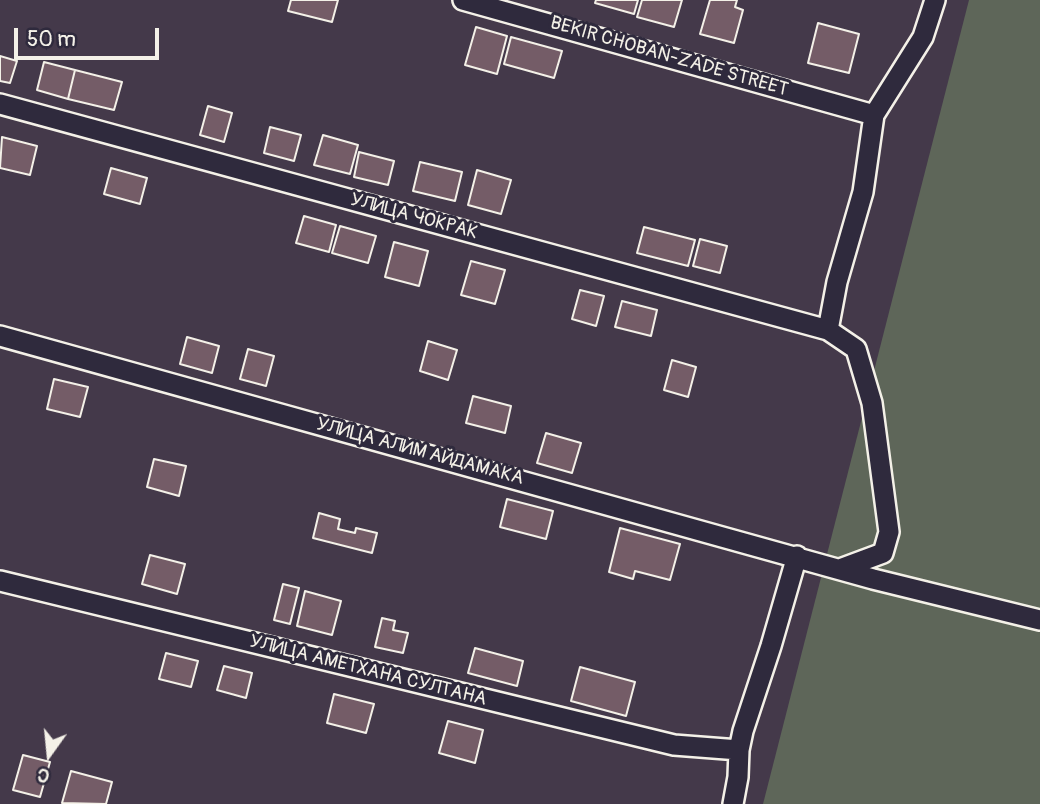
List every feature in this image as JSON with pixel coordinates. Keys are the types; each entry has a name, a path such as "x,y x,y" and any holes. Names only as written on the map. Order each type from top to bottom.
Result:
{"street":[{"name":"BEKIR CHOBAN-ZADE STREET","path":"463,0 874,115"},
{"path":"840,569 883,553 889,532 872,404 856,349 828,330 837,282 863,192 874,115 923,37 935,0"},
{"name":"УЛИЦА ЧОКРАК","path":"0,104 828,330"},
{"name":"УЛИЦА АЛИМ АЙДАМАКА","path":"0,336 840,569 1040,620"},
{"path":"733,804 738,777 738,750 797,556"},
{"name":"УЛИЦА АМЕТХАНА СУЛТАНА","path":"0,581 674,745 738,750"}],"green space":[{"path":"969,0 1040,0 1040,804 763,804"}],"building":[{"path":"291,0 338,0 332,22 288,11"},
{"path":"596,0 638,0 634,14 595,3"},
{"path":"642,0 682,0 674,27 637,17"},
{"path":"710,0 737,0 735,7 743,10 734,43 700,34"},
{"path":"818,23 859,34 849,73 808,63"},
{"path":"476,27 507,36 497,74 465,65"},
{"path":"511,37 562,51 554,78 504,64"},
{"path":"0,56 17,61 10,83 0,81"},
{"path":"44,62 75,70 68,99 37,90"},
{"path":"75,70 122,82 114,110 68,99"},
{"path":"208,106 232,113 224,142 200,135"},
{"path":"270,127 301,135 294,161 264,153"},
{"path":"323,135 358,145 350,174 314,165"},
{"path":"2,137 37,146 30,175 0,168"},
{"path":"359,152 394,161 388,185 354,177"},
{"path":"420,162 462,172 455,201 413,191"},
{"path":"111,168 147,178 140,204 104,194"},
{"path":"477,170 511,180 501,214 468,205"},
{"path":"304,216 336,225 329,252 296,243"},
{"path":"340,226 376,236 368,263 332,253"},
{"path":"644,227 695,240 688,266 637,253"},
{"path":"700,239 727,246 720,273 693,266"},
{"path":"394,242 428,251 419,286 385,277"},
{"path":"471,261 505,270 495,304 461,295"},
{"path":"580,290 604,296 596,326 572,319"},
{"path":"622,301 657,310 651,336 615,327"},
{"path":"187,337 219,346 212,373 180,364"},
{"path":"428,341 457,350 448,380 420,371"},
{"path":"248,349 274,356 266,386 240,379"},
{"path":"672,360 696,367 688,397 664,390"},
{"path":"54,379 88,387 80,417 47,409"},
{"path":"473,396 511,406 505,433 466,423"},
{"path":"546,433 581,443 572,473 537,463"},
{"path":"154,459 186,466 179,496 147,487"},
{"path":"507,499 553,511 546,539 500,527"},
{"path":"319,513 340,519 338,529 355,533 356,528 377,533 372,553 313,538"},
{"path":"620,528 680,544 670,580 635,571 633,579 609,572"},
{"path":"150,555 185,564 177,594 142,584"},
{"path":"283,584 299,588 290,624 274,620"},
{"path":"305,591 341,601 332,635 297,626"},
{"path":"382,618 395,621 393,630 408,633 403,653 375,647"},
{"path":"475,648 523,661 517,686 468,673"},
{"path":"166,653 198,661 191,687 159,679"},
{"path":"224,666 252,673 246,698 217,690"},
{"path":"580,667 635,682 626,716 571,701"},
{"path":"334,694 374,704 366,733 327,723"},
{"path":"448,721 483,730 475,763 439,753"},
{"path":"23,755 50,762 40,797 13,790"},
{"path":"71,771 112,782 106,804 62,803"}]}
